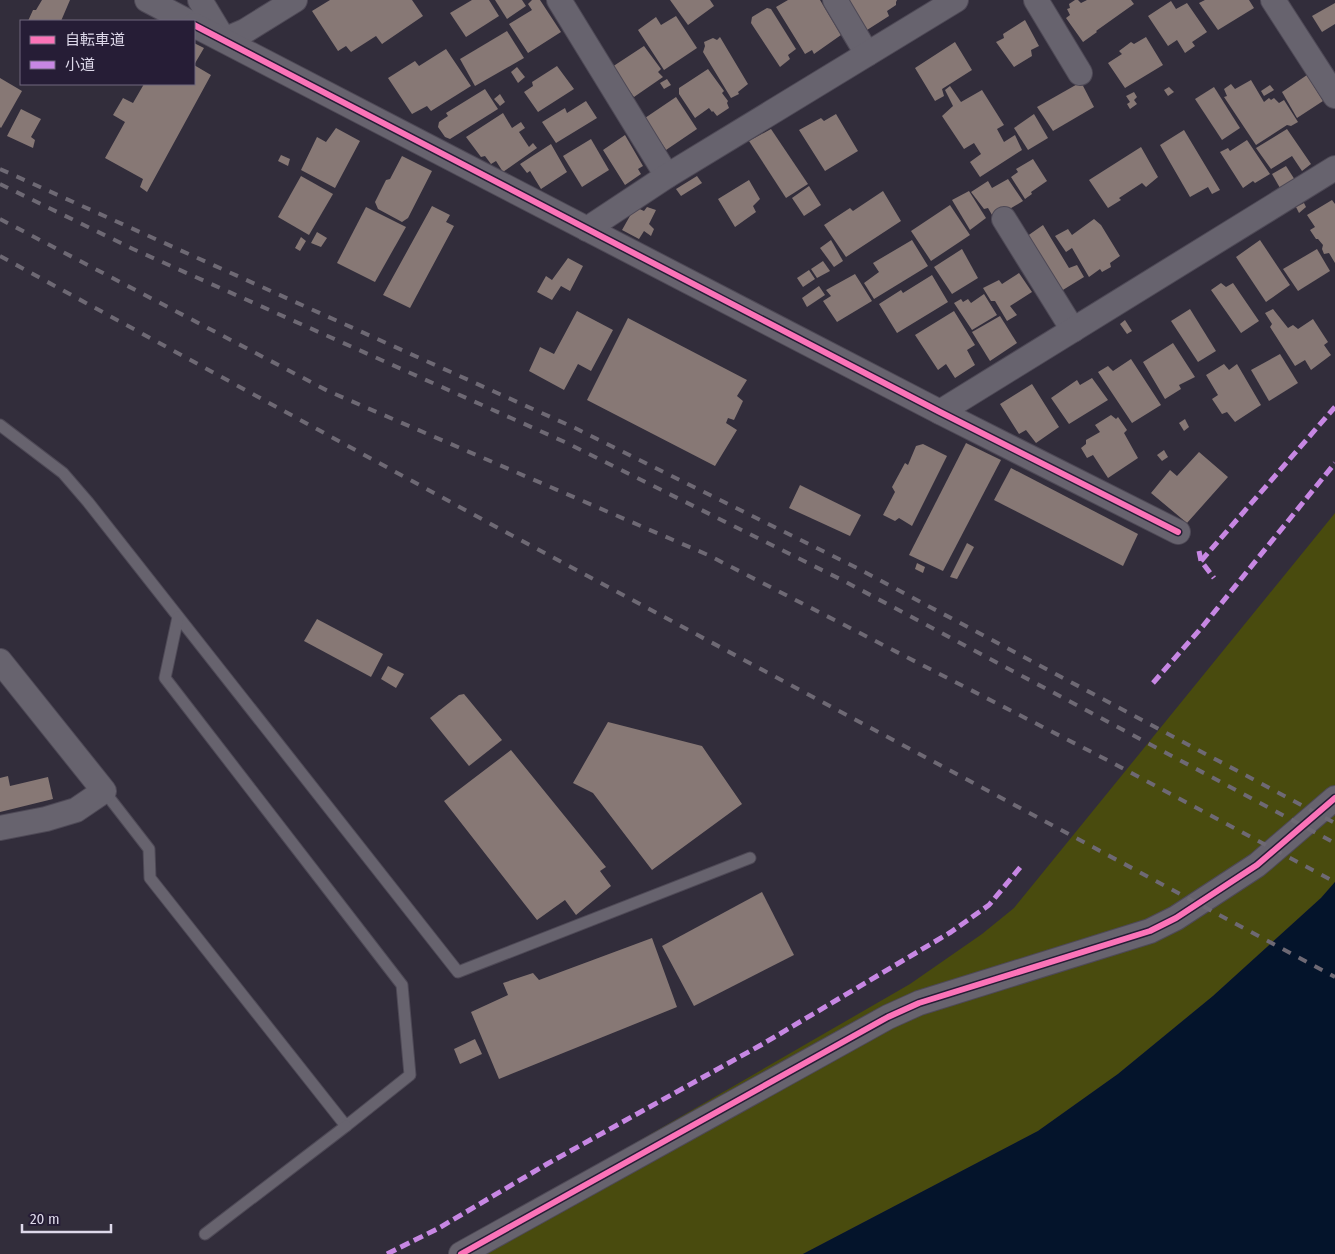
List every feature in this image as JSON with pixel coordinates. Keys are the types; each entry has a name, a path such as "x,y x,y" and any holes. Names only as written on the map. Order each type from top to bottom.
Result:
{"street":[{"path":"146,0 185,20"},
{"path":"200,0 224,40"},
{"path":"224,40 245,31 295,0"},
{"path":"559,0 667,176"},
{"path":"834,0 867,54"},
{"path":"587,229 667,176 956,0"},
{"path":"1036,0 1080,73"},
{"path":"1273,0 1335,96"},
{"path":"195,26 940,412 1178,532"},
{"path":"940,412 1335,168"},
{"path":"1004,218 1072,330"},
{"path":"0,661 104,791 76,810 46,819 0,828"},
{"path":"461,1254 888,1017 919,1003 1150,931 1176,918 1257,865 1335,798"}],"lane":[{"path":"0,425 63,473 88,502 458,972 750,858"},
{"path":"178,617 165,678 402,985 410,1075 205,1234"},
{"path":"104,791 148,849 150,878 346,1126"}],"shaded area":[{"path":"1335,513 1335,882 1321,898 1213,996 1118,1074 1038,1131 803,1254 468,1254 462,1243 910,984 982,934 1014,908"}],"water":[{"path":"1335,882 1335,1254 803,1254 1038,1131 1118,1074 1213,996 1321,898"}],"building":[{"path":"42,0 70,0 61,20 28,20 33,10 36,10"},
{"path":"330,0 412,0 423,16 382,44 376,36 351,52 346,46 338,51 312,11"},
{"path":"472,0 489,0 499,16 466,37 450,13"},
{"path":"495,0 522,0 526,6 507,19"},
{"path":"532,0 540,0 561,32 528,53 509,24 532,10 528,4"},
{"path":"670,0 710,0 714,6 688,25"},
{"path":"788,0 820,0 841,35 814,54 812,50 805,54 776,7"},
{"path":"848,0 897,0 896,5 887,11 889,16 867,30"},
{"path":"1075,0 1081,3 1087,0 1131,0 1134,4 1083,42 1066,18 1070,15 1067,9 1070,8 1069,4"},
{"path":"1205,0 1249,0 1254,8 1218,30 1199,3"},
{"path":"1171,1 1176,9 1187,3 1207,32 1192,42 1195,46 1185,53 1177,40 1168,46 1148,16"},
{"path":"1335,3 1335,24 1322,32 1312,16"},
{"path":"767,8 771,9 796,49 788,55 790,59 780,67 751,23 752,17"},
{"path":"676,16 697,48 664,70 638,30 656,17 661,25"},
{"path":"1025,20 1039,46 1031,50 1032,56 1014,67 996,42 1004,38 1003,34"},
{"path":"507,31 524,58 475,86 460,59"},
{"path":"720,37 748,84 738,92 739,94 731,98 703,52 704,42 713,38 717,40"},
{"path":"1146,37 1163,65 1125,88 1108,63 1122,54 1119,51 1131,42 1134,44"},
{"path":"955,42 972,70 942,89 944,96 935,101 915,68"},
{"path":"195,44 204,48 195,63"},
{"path":"644,46 661,69 658,72 663,77 634,97 612,67"},
{"path":"446,49 471,86 431,111 427,106 412,114 388,78 415,61 419,66"},
{"path":"195,66 211,75 147,192 140,187 143,179 105,158 125,122 113,115 123,98 133,103 143,85 195,85"},
{"path":"557,66 574,89 538,112 524,92 533,86 532,82"},
{"path":"517,67 525,77 518,83 511,72"},
{"path":"708,69 724,91 722,93 728,101 729,108 717,116 709,108 695,118 679,94 679,88"},
{"path":"1307,75 1323,101 1297,118 1282,92"},
{"path":"0,78 22,91 1,128 0,127"},
{"path":"667,79 671,85 664,89 660,83"},
{"path":"1251,80 1264,102 1269,98 1271,100 1274,98 1279,103 1284,100 1298,122 1291,126 1287,125 1256,145 1224,97 1227,96 1224,89 1231,84 1235,89"},
{"path":"1081,82 1094,107 1053,131 1037,107"},
{"path":"1270,85 1274,90 1264,96 1261,91"},
{"path":"950,86 961,102 982,90 1004,125 997,129 1004,142 1015,135 1022,150 980,177 970,162 981,154 974,143 964,149 942,116 953,106 945,90"},
{"path":"1169,87 1174,92 1168,96 1164,90"},
{"path":"1214,87 1240,128 1222,140 1195,99"},
{"path":"485,89 498,109 450,139 445,137 438,127 439,122 448,116 446,113"},
{"path":"1134,92 1137,97 1134,100 1137,104 1130,109 1127,104 1130,102 1126,96"},
{"path":"500,94 505,102 500,106 494,99"},
{"path":"676,97 697,129 666,150 645,118"},
{"path":"586,101 597,118 556,143 542,122 565,108 567,113"},
{"path":"21,109 41,119 31,137 35,140 33,148 7,136"},
{"path":"503,113 512,128 521,122 525,128 519,132 529,147 533,143 537,148 503,172 496,161 491,164 485,156 481,157 466,137"},
{"path":"836,114 858,151 825,171 799,130 821,118 824,121"},
{"path":"1034,114 1048,138 1028,150 1014,128"},
{"path":"336,128 360,141 335,188 301,170 317,137 326,142"},
{"path":"771,129 808,184 786,198 749,141"},
{"path":"1287,129 1311,164 1302,171 1292,156 1271,169 1256,148"},
{"path":"1184,130 1220,190 1212,194 1208,187 1190,197 1160,145"},
{"path":"625,135 643,166 638,169 641,174 625,185 603,150"},
{"path":"591,139 609,170 582,187 563,156"},
{"path":"1247,140 1270,174 1255,183 1253,181 1243,188 1220,152 1228,148 1230,151"},
{"path":"551,144 567,172 541,189 530,171 527,173 520,164"},
{"path":"1141,147 1158,177 1146,187 1142,183 1119,198 1121,200 1108,208 1089,180"},
{"path":"281,155 290,159 288,166 278,161"},
{"path":"402,156 432,171 408,218 402,222 378,209 375,202 386,180 390,179"},
{"path":"1033,159 1047,181 1031,192 1032,194 1025,199 1011,177 1018,172 1016,169"},
{"path":"1286,166 1295,180 1280,188 1272,174"},
{"path":"301,176 333,194 309,235 278,217"},
{"path":"697,176 702,183 681,196 676,189"},
{"path":"1008,179 1023,201 1001,214 998,212 992,215 988,208 984,209 971,192 988,181 992,188"},
{"path":"749,180 760,199 753,206 756,212 735,227 718,199"},
{"path":"809,186 821,205 804,216 792,198"},
{"path":"883,191 901,221 846,257 824,225 850,208 853,211"},
{"path":"969,191 986,218 970,230 952,200"},
{"path":"1332,200 1335,204 1335,263 1329,253 1324,254 1323,245 1310,230 1315,227 1307,215"},
{"path":"1304,203 1306,207 1299,213 1296,207"},
{"path":"950,205 970,235 931,261 911,231"},
{"path":"432,206 450,215 446,222 454,226 410,308 383,295"},
{"path":"366,207 406,227 375,282 337,263"},
{"path":"635,207 644,211 647,207 656,210 649,224 654,229 651,236 644,231 639,239 622,230"},
{"path":"1094,219 1101,225 1120,256 1110,263 1111,267 1102,272 1100,269 1089,277 1072,248 1066,252 1055,236 1068,229 1072,235"},
{"path":"1043,225 1069,268 1077,265 1084,277 1058,293 1023,239"},
{"path":"317,232 327,238 321,247 311,243"},
{"path":"301,237 306,241 300,251 295,248"},
{"path":"831,240 843,261 834,267 820,248"},
{"path":"912,240 928,266 874,299 864,283 879,272 873,263"},
{"path":"1260,240 1290,285 1266,302 1236,257"},
{"path":"962,249 978,278 952,294 934,267"},
{"path":"1317,249 1330,271 1298,291 1283,269"},
{"path":"568,258 583,266 570,291 561,286 552,300 537,292 546,276 552,280"},
{"path":"823,261 830,271 817,278 811,269"},
{"path":"809,270 815,279 803,287 797,278"},
{"path":"1019,273 1032,292 1010,306 1017,315 1007,321 995,301 991,301 983,288 999,280 1002,284"},
{"path":"855,274 872,301 837,322 823,301 831,296 826,290"},
{"path":"932,275 948,302 897,333 879,304 901,290 903,293"},
{"path":"1221,283 1226,287 1233,283 1259,321 1241,333 1211,290"},
{"path":"819,286 825,295 807,307 802,298"},
{"path":"984,294 997,315 972,330 954,303 961,299 963,302 968,299 971,303"},
{"path":"1190,309 1216,351 1198,362 1171,321"},
{"path":"1273,309 1288,328 1293,325 1298,329 1313,319 1328,342 1324,345 1331,355 1311,370 1305,360 1295,366 1270,327 1272,324 1265,313"},
{"path":"577,311 613,330 591,371 578,364 564,390 529,371 540,347 554,354"},
{"path":"954,311 975,345 967,350 975,365 955,378 946,364 938,370 915,335"},
{"path":"1000,316 1017,343 990,361 972,332"},
{"path":"628,318 747,380 737,396 743,401 734,420 728,418 726,423 737,430 715,466 587,400"},
{"path":"1125,320 1132,331 1127,334 1120,324"},
{"path":"1173,343 1195,377 1179,385 1181,389 1165,399 1143,362"},
{"path":"1280,354 1298,383 1269,401 1251,370"},
{"path":"1131,359 1161,405 1132,423 1098,372 1108,366 1113,371"},
{"path":"1224,364 1229,370 1237,364 1261,405 1235,422 1227,412 1222,414 1212,399 1218,395 1206,375"},
{"path":"1092,378 1108,400 1069,424 1051,398 1077,380 1080,385"},
{"path":"1032,384 1059,427 1036,443 1026,430 1019,434 1000,404"},
{"path":"1111,415 1116,419 1118,417 1127,430 1124,433 1138,458 1108,478 1093,455 1087,458 1081,448 1086,444 1086,440 1100,432 1095,425"},
{"path":"1185,419 1189,427 1184,431 1179,423"},
{"path":"966,443 1001,460 943,571 909,555"},
{"path":"923,444 947,456 912,526 899,518 895,521 883,515 895,492 892,487 905,463 908,465 916,446"},
{"path":"1164,450 1168,457 1162,461 1157,455"},
{"path":"1199,452 1228,477 1187,523 1151,493 1170,470 1177,476"},
{"path":"1011,468 1138,534 1123,566 994,500"},
{"path":"800,485 861,515 850,536 789,508"},
{"path":"967,543 974,547 957,579 950,577"},
{"path":"917,563 925,567 923,573 915,569"},
{"path":"317,619 383,654 371,677 304,641"},
{"path":"388,666 404,674 396,688 381,679"},
{"path":"464,694 502,740 469,766 430,718 459,695"},
{"path":"608,722 702,746 742,804 652,870 593,793 573,783"},
{"path":"511,750 606,867 600,871 611,886 576,915 565,900 537,920 444,801"},
{"path":"8,776 10,786 48,777 53,799 0,812 0,778"},
{"path":"762,892 794,955 694,1006 662,946"},
{"path":"652,938 677,1007 499,1079 471,1012 508,995 503,983 533,973 539,980"},
{"path":"475,1039 482,1054 460,1064 454,1049"}],"railway":[{"path":"0,169 575,428 857,568 1335,823"},
{"path":"0,184 133,249 567,443 846,582 1335,843"},
{"path":"0,219 328,391 708,555 1109,761 1335,882"},
{"path":"0,256 500,529 1335,977"}],"marked path":[{"path":"1201,561 1335,407"},
{"path":"1153,683 1203,626 1335,463"},
{"path":"1199,551 1201,561 1214,578"},
{"path":"387,1254 439,1228 547,1164 761,1045 951,932 989,905 1023,864"}],"cycle path":[{"path":"195,26 940,412 1178,532"},
{"path":"461,1254 888,1017 919,1003 1150,931 1176,918 1257,865 1335,798"}]}
